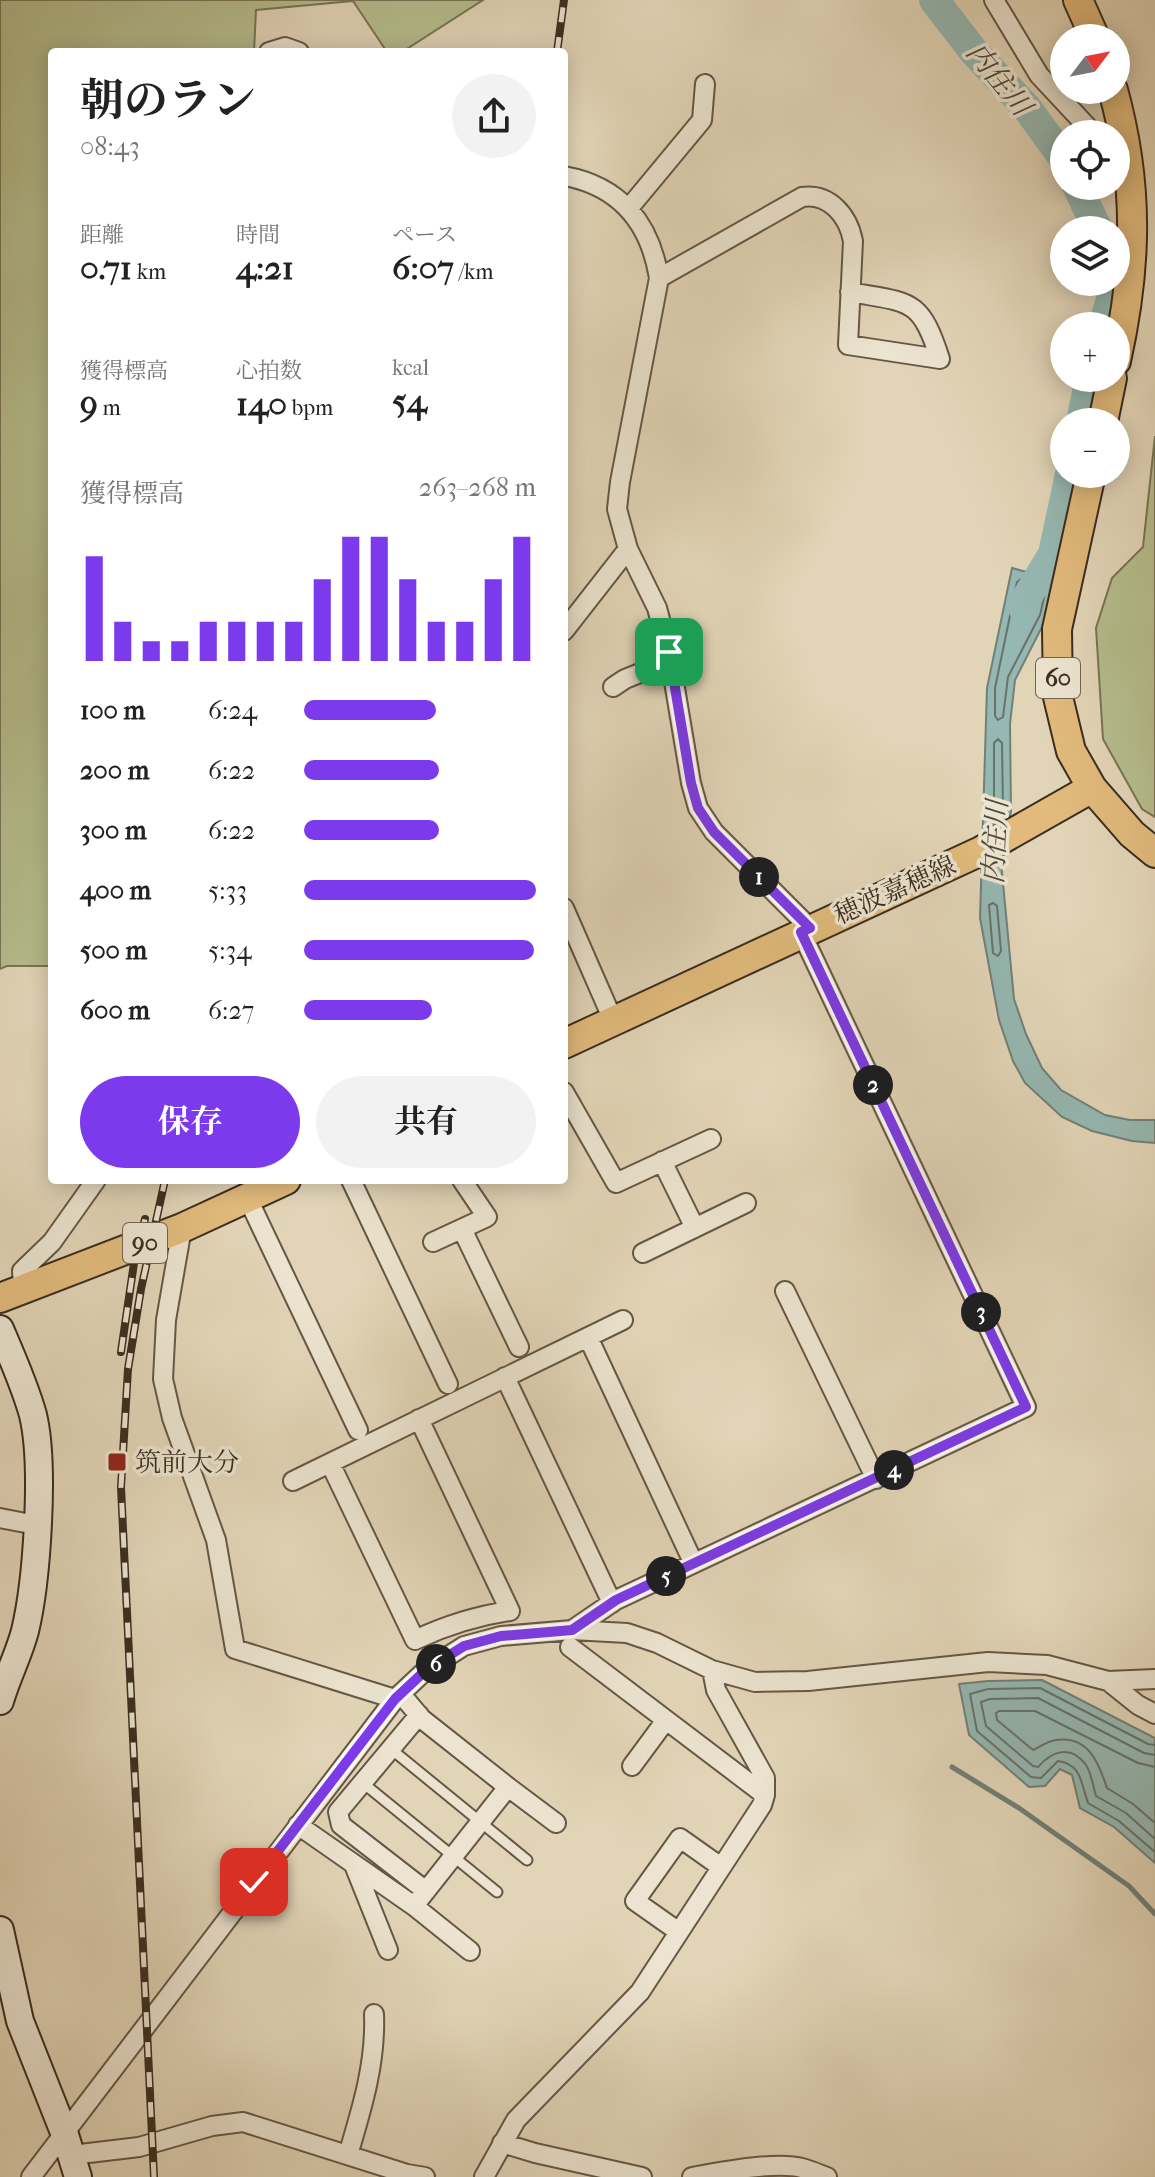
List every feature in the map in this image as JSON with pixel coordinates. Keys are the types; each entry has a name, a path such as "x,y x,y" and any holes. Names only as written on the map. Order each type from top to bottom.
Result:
{"main road":[{"path":"1078,0 1089,24"},
{"path":"1124,312 1134,245 1128,200"},
{"name":"60","path":"1088,488 1057,629 1058,697 1071,751 1092,788 1132,834 1155,853"},
{"name":"穂波嘉穂線","path":"568,1042 981,851 1092,788"},
{"name":"90","path":"12,1294 182,1228 278,1184"},
{"path":"0,1329 36,1431 32,1595 27,1620 0,1701"},
{"path":"0,1930 8,2004 20,2021 71,2155"}],"street":[{"path":"994,0 1039,75 1081,120"},
{"path":"629,208 702,120 705,84"},
{"path":"568,177 586,180 629,208 646,233 655,255 659,278 617,509 628,549 657,608 698,808 714,832 806,930 1026,1407 612,1603 571,1639"},
{"path":"659,278 802,197 815,195 835,208 850,229 853,241 850,292 848,345 940,359 932,333 914,306 850,292"},
{"path":"568,626 628,549"},
{"path":"613,687 670,661"},
{"path":"568,917 613,1020"},
{"path":"568,1099 616,1183 711,1139"},
{"path":"662,1161 695,1228"},
{"path":"12,1294 22,1271 52,1242 93,1184"},
{"path":"353,1184 448,1384"},
{"path":"433,1242 487,1217 465,1184"},
{"path":"248,1199 358,1430"},
{"path":"643,1253 746,1203"},
{"path":"182,1228 166,1320 163,1379 172,1418 216,1540 235,1649 398,1697 556,1823"},
{"path":"462,1229 519,1347"},
{"path":"785,1291 876,1479"},
{"path":"293,1481 623,1320"},
{"path":"588,1337 693,1562"},
{"path":"505,1377 612,1603"},
{"path":"330,1463 415,1640 467,1619 510,1611 419,1419"},
{"path":"0,1518 36,1525"},
{"path":"71,2155 298,1825 398,1697 426,1670 464,1646 501,1636 571,1639 627,1633 657,1643 712,1670 755,1682 808,1681 988,1662 1047,1665 1108,1681 1155,1679"},
{"path":"571,1639 666,1720 765,1795"},
{"path":"484,2177 516,2120 640,1992 762,1805 765,1778 716,1690 712,1670"},
{"path":"1108,1681 1138,1705 1155,1714"},
{"path":"419,1715 338,1812 341,1825 426,1891"},
{"path":"632,1766 666,1720"},
{"path":"414,1906 508,1787"},
{"path":"298,1825 414,1906 470,1951"},
{"path":"679,1932 635,1901 680,1838 721,1867"},
{"path":"354,1865 388,1950"},
{"path":"348,2155 367,2091 374,2014"},
{"path":"31,2177 71,2155 139,2147 212,2126 243,2122 425,2177"},
{"path":"502,2143 642,2177"},
{"path":"692,2177 783,2167 801,2167 827,2177"}],"lane":[{"path":"391,1749 527,1860"},
{"path":"363,1783 497,1892"}],"green space":[{"path":"0,0 483,0 408,48 384,48 353,1 256,10 254,48 48,48 48,966 7,966 0,969"},
{"path":"1155,436 1155,817 1142,809 1103,739 1096,628 1112,578 1143,547"}],"water":[{"path":"1012,568 1056,580 1047,617 1015,680 1010,724 1011,811 1001,862 1014,999 1042,1068 1061,1090 1105,1115 1130,1120 1155,1120 1155,1143 1092,1131 1062,1117 1025,1083 1013,1061 999,1020 980,918 987,688"},
{"path":"1042,1680 1155,1738 1155,1863 1114,1827 1080,1808 1072,1775 1060,1769 1045,1786 1029,1787 969,1735 959,1684"}],"waterway":[{"name":"内住川","path":"934,0 975,53 1027,108 1050,140"},
{"name":"内住川","path":"1084,200 1091,216"},
{"name":"内住川","path":"1107,312 1111,296"},
{"name":"内住川","path":"1084,408 1087,392"},
{"name":"内住川","path":"1024,610 1027,597 1053,554 1067,488"},
{"path":"952,1767 1019,1808 1129,1886 1155,1914"}],"railway":[{"path":"558,48 564,0"},
{"path":"154,2177 121,1487 128,1369 141,1289 164,1184"},
{"path":"121,1352 134,1263 145,1219"}],"place":[{"name":"筑前大分","path":"117,1462"}],"route":[{"path":"254,1882 395,1699 426,1670 464,1646 501,1636 572,1630 616,1600 693,1562 1026,1407 801,932 810,928 714,832 698,808 669,652"}]}
